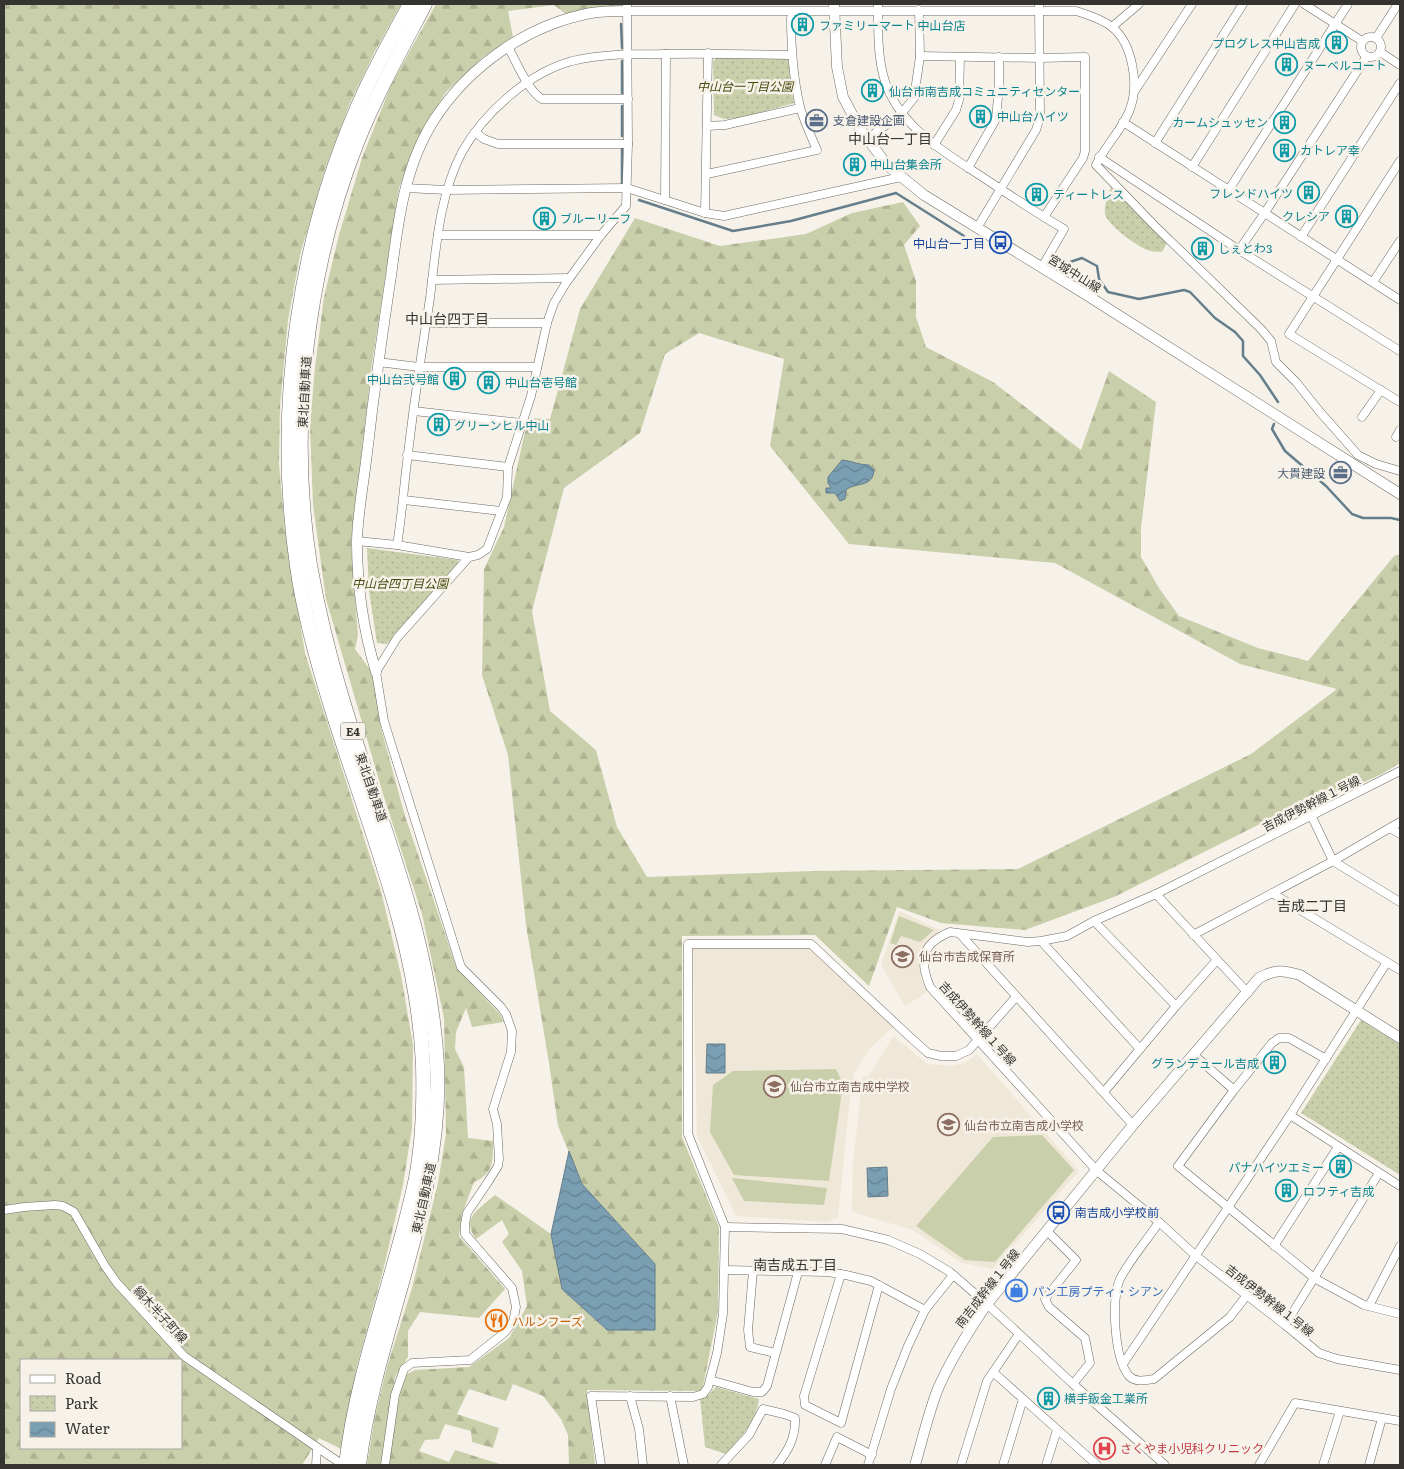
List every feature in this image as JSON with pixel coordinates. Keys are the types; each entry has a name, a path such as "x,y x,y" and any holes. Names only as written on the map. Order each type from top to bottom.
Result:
{"highway":[{"name":"東北自動車道","path":"344,1465 360,1388 406,1219 416,1174 422,1125 423,1065 414,985 399,918 389,881 320,671 304,603 292,526 288,434 290,385 298,315 317,222 366,86 410,4"},
{"name":"東北自動車道","path":"359,1465 367,1411 379,1361 424,1202 435,1132 437,1066 430,993 413,919 390,839 343,701 324,630 314,583 305,524 301,438 302,392 310,319 330,229 343,184 358,140 425,4"}],"street":[{"path":"1071,11 1078,4"},
{"path":"1112,27 1139,4"},
{"path":"1134,92 1192,4"},
{"path":"1155,143 1243,4"},
{"path":"1192,167 1296,4"},
{"path":"1304,4 1362,42"},
{"path":"1228,191 1348,4"},
{"path":"1376,38 1398,4"},
{"path":"357,541 397,545 469,558 478,555 486,549 507,497 508,467 531,396 547,323 554,304 569,278 601,235 626,206 628,144 627,7"},
{"path":"385,1465 395,1395 404,1368 412,1363 470,1360 510,1327 516,1314 512,1288 465,1234 467,1213 498,1166 500,1150 493,1109 512,1052 512,1031 506,1014 461,967 384,720 376,672 361,607 357,541 378,362 405,188 420,145 434,120 453,94 473,72 508,47 543,27 592,13 627,7 878,7 919,10 1039,7 1076,11 1096,18 1112,27 1125,44 1134,73 1134,92 1130,110 1099,157 1096,165 1155,226 1261,329 1271,341 1276,362 1296,382 1358,455 1376,464 1400,470"},
{"name":"宮城中山線","path":"834,7 837,67 844,97 860,129 887,165 924,195 1042,267 1400,494"},
{"path":"878,7 880,56 884,77 889,93 901,114 934,145 1044,218 1064,229 1042,267"},
{"path":"976,228 1036,130 1040,116 1039,7"},
{"path":"867,139 901,114 914,98 920,56 919,10"},
{"path":"707,174 817,150 800,108 791,54 791,18"},
{"path":"1370,37 1376,38 1381,45 1380,52 1376,56 1367,56 1361,50 1362,42 1370,37"},
{"path":"508,47 528,83 537,96 542,99 628,99"},
{"path":"1380,52 1400,65"},
{"path":"705,213 708,53"},
{"path":"397,545 404,500 407,455 438,235 447,190 462,153 475,132 499,104 535,78 571,62 603,55 627,54 791,54"},
{"path":"665,200 666,54"},
{"path":"920,56 1085,57 1085,151 1083,158 1044,218"},
{"path":"1239,250 1367,56"},
{"path":"934,145 956,110 959,100 960,57"},
{"path":"968,168 996,119 999,57"},
{"path":"1301,238 1400,83"},
{"path":"708,126 725,125 800,108"},
{"path":"1123,122 1400,300"},
{"path":"475,132 484,139 498,144 628,144"},
{"path":"1099,157 1239,250 1400,351"},
{"path":"1400,161 1290,334 1400,402"},
{"path":"405,188 447,190 627,188 705,213 724,216 901,177"},
{"path":"438,235 601,235"},
{"path":"1373,282 1400,241"},
{"path":"432,280 569,278"},
{"path":"426,323 547,323"},
{"path":"378,362 419,367 537,367"},
{"path":"1362,417 1381,390"},
{"path":"414,411 522,423"},
{"path":"1396,438 1400,430"},
{"path":"407,455 508,467"},
{"path":"404,500 501,512"},
{"path":"376,672 397,638 469,558"},
{"name":"吉成伊勢幹線１号線","path":"1400,771 1156,894 1094,921 1067,936 1028,942 950,932 939,936 927,947 923,959 925,975 930,987 978,1041 1097,1170 1196,1256 1285,1324 1318,1353 1337,1360 1400,1370"},
{"path":"1312,815 1333,861 1400,902"},
{"path":"1193,935 1333,861 1400,822"},
{"path":"1390,828 1400,834"},
{"path":"1272,893 1400,970"},
{"path":"1156,894 1248,994"},
{"path":"1094,921 1176,1006"},
{"path":"960,934 1133,1125"},
{"path":"1041,941 1140,1049"},
{"path":"601,1465 591,1396 693,1397 703,1394 708,1387 717,1353 723,1314 725,1227 688,1134 688,944 811,944 928,1053 941,1056 956,1056 968,1050 1016,996"},
{"path":"1104,1092 1216,961"},
{"path":"1123,1364 1290,1115 1387,962"},
{"name":"南吉成幹線１号線","path":"915,1465 936,1393 949,1364 968,1332 988,1304 1133,1125 1260,978 1270,972 1283,970 1300,974 1400,1038"},
{"path":"1326,1059 1289,1038 1279,1038 1272,1043 1234,1090 1178,1166 1314,1278 1364,1305 1400,1314"},
{"path":"1194,1055 1234,1090"},
{"path":"1290,1115 1338,1148 1400,1186"},
{"path":"1274,1246 1338,1148"},
{"path":"1285,1324 1379,1173"},
{"name":"綱木半子町線","path":"4,1210 55,1205 63,1206 74,1212 117,1283 184,1356 317,1449 344,1465"},
{"path":"1159,1222 1120,1280 1115,1301 1114,1320 1118,1346 1123,1364 1130,1377 1139,1381 1154,1380 1218,1328 1230,1317 1247,1295"},
{"path":"725,1227 836,1228 888,1240 920,1254 953,1275 988,1304 1073,1384 1165,1465"},
{"path":"1048,1232 1076,1260 1045,1299 1049,1307 1085,1338 1090,1363 1073,1384"},
{"path":"1369,1306 1400,1246"},
{"path":"725,1270 828,1272 841,1274 871,1281 925,1310"},
{"path":"753,1271 748,1330 750,1347 776,1353"},
{"path":"710,1380 753,1392 762,1392 767,1386 798,1272"},
{"path":"841,1274 804,1396 804,1405 841,1423 879,1285"},
{"path":"868,1465 891,1389 908,1346 925,1310 953,1275"},
{"path":"961,1465 987,1381 1019,1334"},
{"path":"993,1372 1093,1464"},
{"path":"630,1396 638,1429 643,1465"},
{"path":"670,1396 684,1465"},
{"path":"1003,1465 1023,1399"},
{"path":"1259,1465 1295,1403 1400,1421"},
{"path":"721,1465 749,1436 763,1409 795,1418 794,1436 787,1452 777,1465"},
{"path":"1323,1465 1340,1411"},
{"path":"1369,1465 1382,1418"},
{"path":"1046,1465 1057,1430"},
{"path":"825,1465 837,1437 872,1455"},
{"path":"316,1465 317,1449"}],"shaded area":[{"name":"仙台市吉成保育所","path":"899,911 940,930 923,948 920,966 921,980 927,992 905,1006 881,965"},
{"name":"仙台市立南吉成中学校","path":"809,947 893,1027 870,1048 854,1073 838,1218 827,1222 736,1216 697,1136 693,948"},
{"name":"仙台市立南吉成小学校","path":"894,1036 927,1064 951,1066 965,1063 977,1054 1079,1171 993,1269 962,1263 913,1230 852,1212 853,1162 863,1075 868,1076"}],"green space":[{"path":"4,4 401,4 374,53 350,103 325,169 300,255 288,320 280,406 279,464 285,530 305,653 381,891 401,975 413,1045 412,1128 403,1185 383,1271 357,1366 341,1449 319,1438 302,1465 4,1465"},
{"path":"436,4 622,4 618,7 566,14 554,5 508,11 513,37 483,57 446,92 424,126 399,188 372,363 351,543 358,636 355,649 374,675 381,728 405,816 457,969 500,1014 504,1022 472,1027 466,1008 456,1032 455,1049 464,1067 468,1138 493,1141 491,1166 481,1179 474,1182 462,1214 459,1236 505,1289 479,1318 420,1312 408,1331 408,1357 395,1377 382,1465 367,1465 375,1416 387,1367 412,1288 438,1183 446,1134 444,1018 422,914 383,794 326,599 313,505 310,426 324,297 339,235 362,158 392,83"},
{"name":"中山台一丁目公園","path":"717,56 788,57 794,103 741,118 724,119 714,115 713,62"},
{"path":"1111,187 1167,243 1162,252 1149,251 1139,246 1110,223 1105,211 1106,200"},
{"path":"903,202 920,226 904,245 916,281 916,317 926,347 993,382 1081,450 1109,371 1156,402 1141,528 1141,557 1159,588 1179,616 1258,648 1308,661 1394,556 1400,554 1400,763 1382,774 1300,811 1270,819 1114,897 1025,930 941,923 897,907 869,986 815,935 682,936 682,1137 719,1227 718,1312 702,1391 587,1390 595,1465 569,1465 568,1435 561,1419 543,1396 513,1384 506,1401 469,1389 457,1414 499,1428 493,1448 472,1442 471,1431 445,1424 439,1439 425,1440 419,1451 449,1462 455,1450 503,1465 388,1465 400,1393 407,1374 415,1370 469,1367 509,1338 527,1306 522,1271 502,1242 509,1234 502,1220 476,1239 472,1232 470,1225 474,1214 495,1195 551,1234 562,1289 606,1330 655,1330 655,1264 582,1184 558,1126 526,925 508,755 482,675 484,569 504,527 528,418 550,419 580,309 635,218 720,246 806,234 852,213","holes":["699,333 784,359 770,446 849,544 1055,563 1240,664 1337,689 1251,754 1018,869 813,871 647,877 617,827 596,750 550,711 532,611 564,488 640,433 665,354"]},
{"name":"中山台四丁目公園","path":"367,548 458,560 458,564 387,644 377,643 369,591"},
{"path":"899,916 934,930 920,942 901,936 896,945 890,943"},
{"path":"1361,1020 1400,1045 1400,1175 1301,1113"},
{"path":"836,1069 843,1084 829,1181 734,1175 710,1132 713,1085 733,1071"},
{"path":"1042,1135 1074,1170 995,1262 965,1260 916,1226 993,1137"},
{"path":"732,1178 827,1188 824,1205 744,1201"},
{"path":"716,1387 759,1399 751,1422 726,1454 705,1447 700,1398 708,1395"}],"water":[{"path":"842,460 869,465 874,470 870,480 846,490 845,499 840,501 835,493 826,493 826,488 831,488 828,483 828,477"},
{"path":"707,1044 725,1044 725,1073 706,1073"},
{"path":"569,1151 582,1184 655,1264 655,1330 607,1330 562,1289 551,1234"},
{"path":"887,1167 888,1196 868,1197 867,1168"}],"waterway":[{"path":"621,24 622,48"},
{"path":"622,61 622,93"},
{"path":"622,106 622,136"},
{"path":"622,149 622,186"},
{"path":"639,200 733,231 791,221 896,193 964,236"},
{"path":"1064,264 1082,258 1097,266 1099,279 1108,292 1139,299 1184,290 1190,292 1215,318 1235,332 1243,341 1243,356 1260,375 1278,402"},
{"path":"1274,424 1272,429 1285,451 1326,486 1352,514 1363,518 1391,518 1400,520"}],"place":[{"name":"ファミリーマート 中山台店","path":"803,25"},
{"name":"プログレス中山吉成","path":"1336,43"},
{"name":"ヌーベルコート","path":"1287,65"},
{"name":"仙台市南吉成コミュニティセンター","path":"873,91"},
{"name":"中山台ハイツ","path":"981,116"},
{"name":"支倉建設企画","path":"817,120"},
{"name":"カームシュッセン","path":"1284,122"},
{"name":"カトレア幸","path":"1284,150"},
{"name":"中山台集会所","path":"854,164"},
{"name":"フレンドハイツ","path":"1309,193"},
{"name":"ティートレス","path":"1037,194"},
{"name":"クレシア","path":"1346,216"},
{"name":"ブルーリーフ","path":"544,218"},
{"name":"中山台一丁目","path":"1001,243"},
{"name":"しぇとわ3","path":"1202,248"},
{"name":"中山台弐号館","path":"455,379"},
{"name":"中山台壱号館","path":"489,382"},
{"name":"グリーンヒル中山","path":"438,425"},
{"name":"大貴建設","path":"1341,473"},
{"name":"仙台市吉成保育所","path":"903,956"},
{"name":"グランデュール吉成","path":"1275,1063"},
{"name":"仙台市立南吉成中学校","path":"774,1086"},
{"name":"仙台市立南吉成小学校","path":"948,1125"},
{"name":"パナハイツエミー","path":"1340,1167"},
{"name":"ロフティ吉成","path":"1287,1191"},
{"name":"南吉成小学校前","path":"1059,1212"},
{"name":"パン工房プティ・シアン","path":"1016,1291"},
{"name":"ハルンフーズ","path":"496,1321"},
{"name":"横手鈑金工業所","path":"1048,1398"},
{"name":"さくやま小児科クリニック","path":"1104,1448"}],"district":[{"name":"中山台一丁目","path":"890,138"},
{"name":"中山台四丁目","path":"447,318"},
{"name":"吉成二丁目","path":"1312,905"},
{"name":"南吉成五丁目","path":"795,1264"}]}
